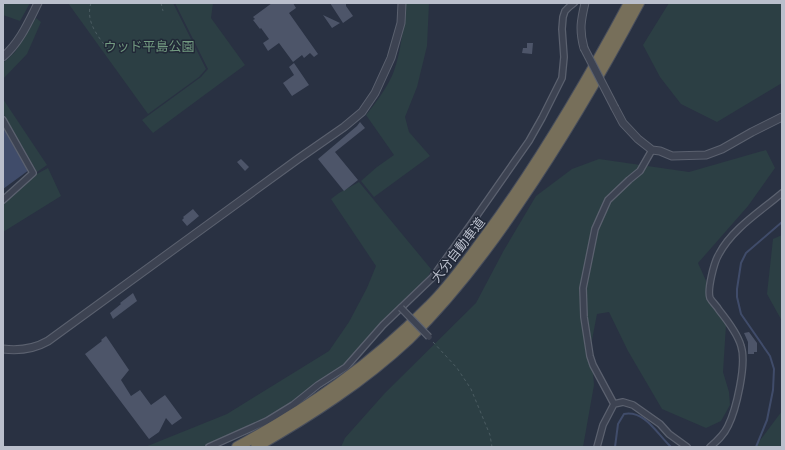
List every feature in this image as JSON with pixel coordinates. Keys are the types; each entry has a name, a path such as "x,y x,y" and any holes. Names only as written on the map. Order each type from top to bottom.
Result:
{"highway":[{"name":"大分自動車道","path":"237,447 325,395 366,364 402,333 431,305 460,270 501,215 533,167 595,66 629,3"},
{"name":"大分自動車道","path":"256,447 330,402 371,371 408,340 441,306 467,276 540,172 604,67 639,3"}],"street":[{"path":"3,57 23,34 38,3"},
{"path":"3,349 17,350 28,348 40,345 48,340 344,127 362,112 375,93 391,58 401,23 402,3"},
{"path":"209,447 267,421 293,405 318,385 346,367 400,308 432,278 529,141 542,118 562,78 564,57 562,29 565,11 574,3"},
{"path":"585,3 580,34 584,48 623,123 638,139 652,150 672,156 706,155 722,149 782,117"},
{"path":"3,120 33,173 3,200"},
{"path":"614,404 593,365 590,356 584,317 584,288 595,229 608,200 640,171 652,150"},
{"path":"710,447 728,428 734,411 743,357 741,346 728,321 710,298 709,293 713,269 718,254 738,229 782,194"},
{"path":"400,308 428,337"},
{"path":"597,447 603,425 614,404 623,402 633,404 687,447"}],"path":[{"path":"90,3 90,23 109,51"},
{"path":"161,3 163,10"},
{"path":"428,337 457,368 471,389 490,435 492,447"}],"green space":[{"path":"3,3 30,3 20,21 3,15"},
{"name":"ウッド平島公園","path":"68,3 173,3 206,69 199,77 148,114"},
{"path":"175,3 213,3 211,18 245,65 153,133 142,120 201,77 208,69"},
{"path":"406,3 429,3 427,46 417,87 405,117 409,132 430,156 374,197 361,181 394,155 366,115 385,88 394,71 400,46"},
{"path":"669,3 782,3 782,83 717,122 681,104 660,77 643,45"},
{"path":"36,18 41,22 27,54 3,79 3,63 15,52"},
{"path":"3,99 47,165 37,172 3,113"},
{"path":"766,150 775,168 748,206 698,263 726,325 723,372 729,392 730,405 721,421 706,428 662,409 628,351 609,312 597,314 591,345 594,385 583,447 341,447 345,438 385,393 476,303 504,250 536,196 572,169 599,159 689,172"},
{"path":"48,168 61,196 3,232 3,203 35,175"},
{"path":"359,182 431,269 429,275 389,317 355,356 300,397 267,417 202,447 145,447 227,414 329,351 349,322 367,288 376,266 331,199"},
{"path":"782,235 782,321 767,294 773,239"},
{"path":"782,411 782,447 755,447"}],"water":[{"path":"3,126 29,170 3,189"}],"building":[{"path":"272,3 293,3 296,8 289,13 318,54 314,57 310,53 304,58 302,55 293,62 279,43 268,51 263,43 269,39 253,20 255,19 253,17"},
{"path":"330,3 346,3 346,6 353,16 343,23"},
{"path":"323,15 340,23 332,28"},
{"path":"527,43 533,43 532,54 522,53 523,48 527,48"},
{"path":"294,63 309,85 292,96 283,83 294,75 289,67"},
{"path":"360,122 365,128 335,152 358,180 344,191 318,159"},
{"path":"241,159 249,167 245,171 237,162"},
{"path":"193,209 199,216 187,226 182,220 184,218 183,217"},
{"path":"133,293 137,301 113,319 110,313"},
{"path":"749,332 757,343 757,352 754,352 754,354 748,354 748,342 744,333"},
{"path":"106,336 129,370 121,380 131,396 140,390 151,405 165,395 182,418 172,425 166,418 159,432 149,439 85,354"}],"waterway":[{"path":"756,447 767,420 773,390 774,369 770,356 741,314 737,297 737,289 741,263 746,253 782,222"},
{"path":"615,447 618,424 624,414 631,414 644,419 671,447"}]}
